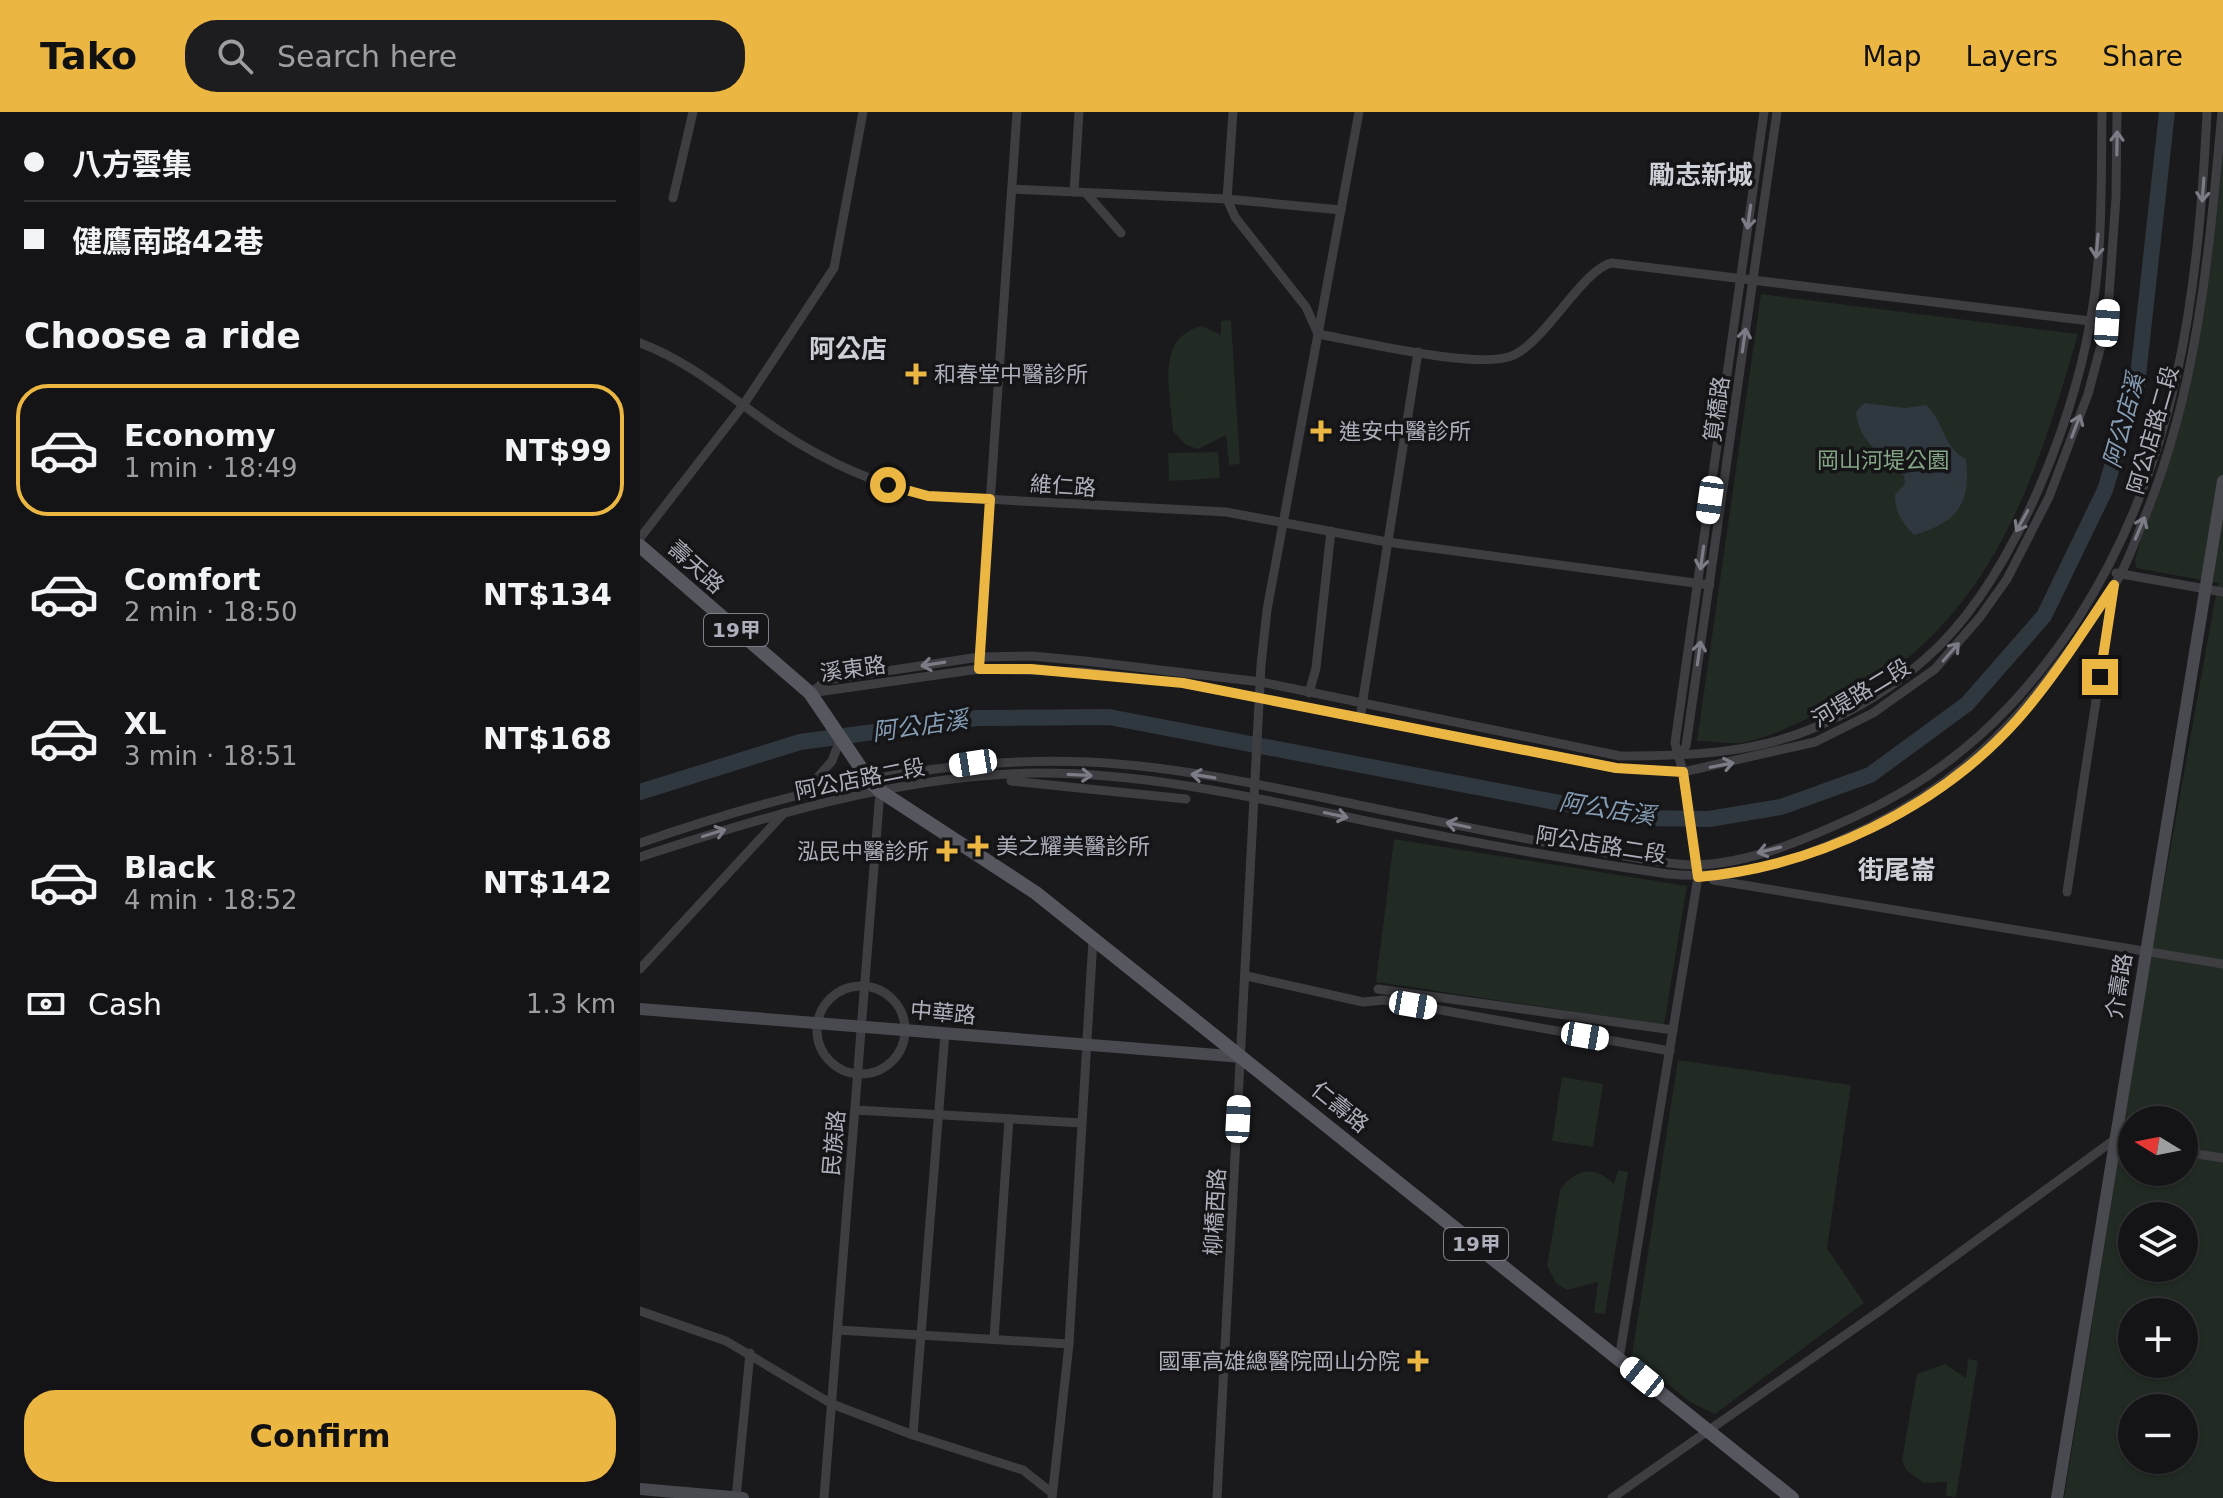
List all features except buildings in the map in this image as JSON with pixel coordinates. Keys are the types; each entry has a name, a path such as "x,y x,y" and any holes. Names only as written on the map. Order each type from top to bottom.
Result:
{"main road":[{"name":"介壽路","path":"2057,1498 2223,481"},
{"name":"壽天路","path":"640,546 810,693 841,737"},
{"name":"仁壽路","path":"841,737 869,780 880,791 1036,893 1792,1498"},
{"name":"中華路","path":"640,1009 1242,1057"},
{"path":"648,1493 743,1498"}],"street":[{"path":"673,198 693,112"},
{"path":"640,538 744,404 834,268 863,112"},
{"path":"979,669 1017,112"},
{"path":"1074,192 1079,112"},
{"path":"1233,112 1227,199 1235,217 1306,307 1318,334 1418,352 1507,358 1542,332 1607,263 2107,323"},
{"name":"柳橋西路","path":"1217,1498 1259,709 1267,610 1359,112"},
{"name":"筧橋路","path":"1619,1359 1698,877 1683,772 1675,743 1764,112"},
{"name":"筧橋路","path":"1680,756 1686,746 1777,112"},
{"name":"河堤路二段","path":"1261,682 1363,706 1620,756 1680,756 1737,750 1814,728 1862,703 1925,660 1977,598 2037,496 2075,391 2091,321 2101,195 2102,112"},
{"name":"河堤路二段","path":"1260,697 1616,768 1683,772 1815,742 1873,713 1935,669 2007,579 2049,497 2088,394 2107,323 2116,197 2117,112"},
{"name":"阿公店路二段","path":"640,843 803,793 973,763 1040,760 1147,767 1256,779 1485,831 1586,850 1697,865 1782,847 1900,796 1970,748 2005,715 2054,654 2109,570 2151,477 2177,381 2199,247 2207,112"},
{"name":"阿公店路二段","path":"640,857 787,811 880,791 976,777 1038,773 1146,781 1256,798 1482,844 1698,877 1747,873 1788,862 1900,811 1955,775 2019,718 2120,575 2160,482 2189,381 2210,242 2222,112"},
{"path":"1757,163 1770,165"},
{"path":"1012,189 1227,199 1341,210"},
{"path":"1086,193 1121,233"},
{"name":"維仁路","path":"640,343 716,383 781,432 870,480 928,496 1226,512 1387,542 1710,585"},
{"path":"1360,718 1418,352"},
{"path":"1725,390 1737,391"},
{"path":"1309,693 1316,668 1331,531"},
{"path":"2109,570 2120,575 2223,592"},
{"path":"2067,892 2114,585"},
{"name":"溪東路","path":"810,693 827,680 979,657 1072,659 1261,682"},
{"name":"溪東路","path":"810,693 979,669 1083,672 1183,683 1260,697"},
{"path":"640,969 821,774 832,761 841,737"},
{"path":"1011,781 1186,799"},
{"name":"民族路","path":"824,1498 880,791"},
{"path":"1900,796 1900,811"},
{"path":"1396,827 1399,813"},
{"path":"1482,844 1485,831"},
{"path":"671,832 675,845"},
{"path":"1698,877 2223,964"},
{"path":"1052,1496 1069,1344 1093,939"},
{"path":"1247,976 1363,1002 1384,1000 1670,1051"},
{"path":"865,986 890,996 899,1007 906,1030 895,1059 884,1068 858,1074 832,1064 823,1053 818,1023 828,1001 838,992 865,986"},
{"path":"1378,989 1673,1030"},
{"path":"1529,1026 1532,1011"},
{"path":"913,1435 945,1033"},
{"path":"855,1110 1082,1123"},
{"path":"994,1339 1009,1119"},
{"path":"1612,1498 2114,1140 2118,1141"},
{"path":"2198,1154 2223,1158"},
{"path":"640,1311 726,1341 832,1404 913,1435 1023,1470 1039,1479 1052,1496"},
{"path":"838,1330 1069,1344"},
{"path":"736,1498 750,1353"}],"green space":[{"path":"2223,112 2223,1498 2064,1498 2118,1161 2118,1186 2198,1186 2198,1106 2127,1106 2218,583 2136,568 2135,559 2189,381"},
{"name":"岡山河堤公園","path":"1761,294 2078,334 2042,449 1995,553 1963,600 1926,642 1880,679 1784,730 1740,743 1697,741"},
{"path":"1231,320 1240,464 1229,465 1226,435 1198,449 1186,445 1173,431 1169,368 1177,342 1187,332 1202,326 1221,335 1221,321"},
{"path":"1218,452 1220,478 1169,481 1168,453"},
{"path":"1394,839 1687,886 1664,1025 1376,982"},
{"path":"1678,1060 1851,1085 1827,1248 1864,1303 1715,1414 1690,1402 1632,1355"},
{"path":"1562,1077 1603,1084 1593,1147 1552,1141"},
{"path":"1618,1170 1628,1172 1605,1314 1594,1313 1598,1282 1567,1290 1556,1283 1547,1266 1560,1190 1572,1177 1586,1172 1600,1174 1614,1184"},
{"path":"1968,1359 1978,1361 1956,1497 1946,1496 1947,1482 1924,1483 1906,1470 1902,1460 1917,1374 1945,1364 1966,1378"}],"shaded area":[{"path":"1864,403 1905,408 1926,405 1952,448 1966,459 1963,499 1951,517 1941,524 1914,535 1903,521 1896,507 1895,495 1905,484 1904,476 1873,448 1862,432 1856,412"}],"waterway":[{"name":"阿公店溪","path":"640,792 800,742 977,718 1109,717 1639,818 1709,819 1781,807 1870,775 1967,704 2044,616 2105,490 2137,385 2167,112"}],"place":[{"name":"和春堂中醫診所","path":"916,374"},
{"name":"進安中醫診所","path":"1321,431"},
{"name":"美之耀美醫診所","path":"978,846"},
{"name":"泓民中醫診所","path":"947,851"},
{"name":"國軍高雄總醫院岡山分院","path":"1418,1361"}],"district":[{"name":"勵志新城","path":"1701,175"},
{"name":"阿公店","path":"848,349"},
{"name":"街尾崙","path":"1897,870"}],"route":[{"path":"888,485 928,496 990,499 979,669 1083,672 1183,683 1616,768 1683,772 1698,877 1747,873 1823,849 1900,811 1943,784 2019,718 2114,585 2100,677"}]}
